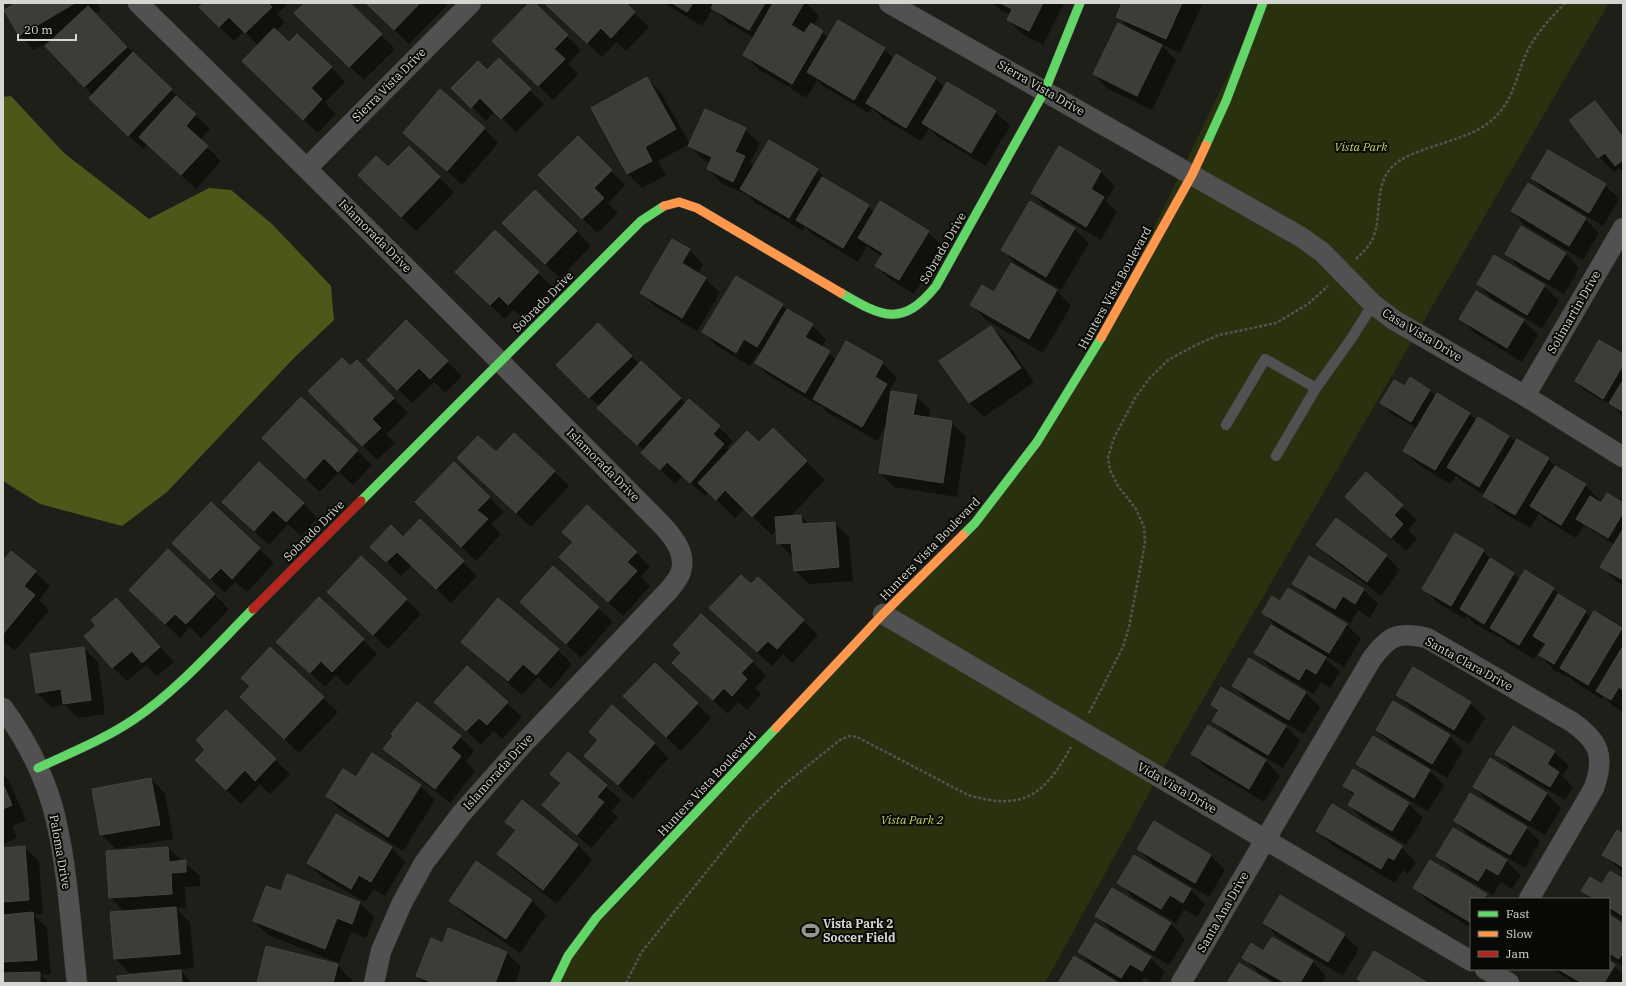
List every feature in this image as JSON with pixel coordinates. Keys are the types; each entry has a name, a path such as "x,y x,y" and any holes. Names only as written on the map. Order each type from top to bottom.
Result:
{"street":[{"name":"Islamorada Drive","path":"138,3 307,168 501,362 677,541 681,554 681,571 669,590 523,744 461,814 424,863 402,903 381,952 374,983"},
{"name":"Sierra Vista Drive","path":"307,168 471,3"},
{"name":"Sierra Vista Drive","path":"889,3 1045,90 1192,175"},
{"name":"Sobrado Drive","path":"38,768 88,745 133,720 181,681 641,221 662,206 679,202 697,208 872,311 891,316 910,311 925,300 936,286 1045,90 1080,3"},
{"name":"Hunters Vista Boulevard","path":"555,983 568,956 596,918 883,614 975,523 1038,442 1097,345 1192,175 1226,101 1263,3"},
{"name":"Casa Vista Drive","path":"1192,175 1302,237 1322,252 1373,304 1394,320 1525,396 1623,457"},
{"name":"Solimartin Drive","path":"1525,396 1623,228"},
{"name":"Vida Vista Drive","path":"883,614 1470,963"},
{"name":"Santa Clara Drive","path":"1265,840 1382,644 1396,636 1412,635 1427,638 1572,722 1588,733 1597,749 1601,770 1594,788 1530,898"},
{"name":"Paloma Drive","path":"3,708 38,768 56,819 67,890 77,983"},
{"name":"Santa Ana Drive","path":"1181,983 1265,840"},
{"name":"Vida Vista Drive","path":"1482,970 1509,983"}],"lane":[{"path":"1276,456 1316,388 1352,338 1373,304"},
{"path":"1226,425 1265,359 1316,388"}],"path":[{"path":"626,983 641,953 748,820 785,784 840,740 849,736 857,738 968,795 986,800 1005,803 1028,797 1047,784 1059,768 1123,648 1129,627 1145,543 1144,527 1136,509 1118,486 1110,470 1108,457 1114,438 1135,398 1149,379 1168,360 1219,335 1276,322 1308,304 1343,272 1367,247 1374,235 1380,191 1384,177 1392,167 1403,158 1462,138 1486,124 1504,108 1516,85 1529,49 1540,31 1565,3"}],"green space":[{"name":"Vista Park","path":"1263,3 1609,3 1158,777 1045,983 555,983 568,956 975,523 1097,345"}],"shaded area":[{"path":"11,96 64,153 149,219 209,188 231,190 272,224 331,286 334,320 293,359 167,492 122,526 40,504 3,481 3,97"}],"building":[{"path":"16,3 75,3 19,36 4,10"},
{"path":"204,3 268,3 272,7 245,33 229,17 219,27 199,7"},
{"path":"305,3 350,3 382,34 349,67 294,13"},
{"path":"366,3 420,3 394,30"},
{"path":"529,3 535,3 568,35 554,49 565,59 538,86 492,41"},
{"path":"544,3 626,3 635,12 611,38 601,28 587,43"},
{"path":"672,3 693,3 687,12"},
{"path":"714,3 765,3 749,30 711,8"},
{"path":"773,3 804,3 791,25 804,33 811,23 823,31 792,84 743,55"},
{"path":"1000,3 1043,3 1029,31 1007,20 1012,9"},
{"path":"1122,3 1182,3 1166,39 1116,17"},
{"path":"88,6 127,47 84,87 45,46"},
{"path":"838,20 885,48 854,100 807,72"},
{"path":"1118,23 1162,45 1137,96 1093,74"},
{"path":"274,28 289,42 297,34 332,67 311,88 322,99 303,120 242,61"},
{"path":"133,52 172,89 128,136 89,98"},
{"path":"896,54 936,78 906,128 866,103"},
{"path":"499,58 531,89 501,119 480,98 471,108 451,88 478,61 487,70"},
{"path":"647,77 676,129 645,147 652,161 627,174 591,108"},
{"path":"947,82 996,111 971,153 922,123"},
{"path":"440,89 485,128 447,171 403,133"},
{"path":"176,96 196,114 186,126 208,146 181,175 139,137"},
{"path":"1595,101 1623,137 1623,160 1615,166 1605,153 1598,158 1569,120"},
{"path":"705,109 746,128 735,152 745,156 733,182 707,169 712,157 688,146"},
{"path":"578,136 612,170 594,188 604,198 582,219 538,175"},
{"path":"769,140 818,169 789,218 740,189"},
{"path":"409,146 440,177 401,217 358,175 376,156 388,167"},
{"path":"1059,146 1101,171 1091,189 1104,197 1086,227 1031,193"},
{"path":"1548,150 1606,184 1589,213 1531,178"},
{"path":"822,177 869,205 843,248 796,220"},
{"path":"1528,183 1586,218 1569,246 1511,211"},
{"path":"535,190 577,231 545,264 502,223"},
{"path":"880,201 929,231 899,280 875,266 883,253 858,238"},
{"path":"1030,201 1075,228 1046,277 1001,250"},
{"path":"1521,226 1566,253 1549,280 1505,254"},
{"path":"495,230 539,272 508,305 499,296 490,305 455,272"},
{"path":"672,239 690,249 682,263 706,278 682,318 640,293"},
{"path":"1494,255 1545,285 1527,315 1477,284"},
{"path":"1011,263 1057,290 1029,339 970,305 982,285 994,292"},
{"path":"736,276 783,304 757,347 744,339 736,353 702,332"},
{"path":"1476,291 1524,320 1507,348 1459,319"},
{"path":"787,309 813,324 805,337 830,351 805,393 755,363"},
{"path":"406,320 448,361 430,379 419,368 397,390 367,360"},
{"path":"598,323 632,356 589,398 556,365"},
{"path":"991,326 1021,368 969,403 939,361"},
{"path":"1599,340 1623,354 1623,365 1603,399 1575,381"},
{"path":"846,341 883,362 875,377 887,384 862,427 813,399"},
{"path":"342,358 350,366 357,360 394,398 372,419 381,428 362,446 308,391"},
{"path":"641,361 681,398 637,445 597,408"},
{"path":"1410,377 1430,390 1411,422 1380,403 1394,380 1405,386"},
{"path":"1623,380 1623,412 1609,403"},
{"path":"891,391 917,395 913,415 952,421 943,483 879,473"},
{"path":"1437,393 1470,413 1435,470 1403,451"},
{"path":"301,397 358,450 338,472 324,458 305,479 262,438"},
{"path":"689,399 720,426 713,434 724,444 690,483 667,462 660,470 641,453"},
{"path":"1478,417 1509,436 1479,487 1447,467"},
{"path":"773,428 807,461 752,517 725,490 716,500 698,483 747,431 759,442"},
{"path":"514,433 555,471 516,513 457,458 478,436 496,452"},
{"path":"1517,439 1549,458 1515,515 1483,496"},
{"path":"259,462 304,503 286,522 273,510 254,531 222,502"},
{"path":"454,462 490,497 477,510 488,519 461,547 415,502"},
{"path":"1555,466 1586,484 1561,525 1530,506"},
{"path":"1366,472 1403,505 1394,515 1403,524 1391,538 1345,497"},
{"path":"1607,493 1623,503 1623,513 1608,538 1576,519 1590,496 1601,503"},
{"path":"211,502 260,548 232,579 221,568 210,579 172,543"},
{"path":"587,505 637,552 627,562 637,571 608,602 559,557 573,542 562,532"},
{"path":"801,515 802,524 835,522 839,567 794,571 791,543 777,544 775,517"},
{"path":"1336,518 1387,555 1367,582 1316,545"},
{"path":"420,519 464,561 436,589 397,552 386,562 370,547 391,525 403,537"},
{"path":"1623,529 1623,580 1600,567"},
{"path":"1455,533 1484,550 1451,606 1422,589"},
{"path":"168,549 215,594 186,624 175,614 165,624 129,590"},
{"path":"11,551 36,571 24,586 35,595 3,634 3,561"},
{"path":"361,556 407,599 373,635 327,592"},
{"path":"1309,556 1364,589 1355,604 1343,596 1335,609 1292,584"},
{"path":"1490,558 1514,573 1484,624 1460,609"},
{"path":"553,566 599,607 566,644 520,602"},
{"path":"1525,570 1554,588 1519,645 1490,628"},
{"path":"741,575 751,584 758,577 804,620 777,649 768,641 757,652 709,608"},
{"path":"1288,588 1347,624 1329,653 1262,613 1272,596 1280,601"},
{"path":"1558,594 1586,611 1554,664 1539,655 1546,644 1533,636"},
{"path":"319,597 364,639 332,672 321,661 310,673 276,642"},
{"path":"116,598 160,647 142,663 132,651 112,668 84,636 96,626 91,620"},
{"path":"498,598 559,649 536,675 523,664 508,681 461,642"},
{"path":"1594,611 1622,628 1588,685 1560,668"},
{"path":"701,614 753,661 741,673 747,679 732,696 724,688 713,700 672,663 681,653 673,645"},
{"path":"1271,625 1326,657 1316,674 1306,668 1299,680 1254,653"},
{"path":"1623,646 1623,690 1619,687 1611,700 1596,691"},
{"path":"84,647 91,700 63,704 61,689 36,693 30,654"},
{"path":"270,647 324,697 284,739 240,697 250,686 241,678"},
{"path":"1249,658 1306,692 1289,720 1232,686"},
{"path":"655,663 698,703 666,737 623,696"},
{"path":"467,666 508,702 487,725 479,718 466,731 434,702"},
{"path":"1413,667 1471,702 1454,730 1396,695"},
{"path":"1221,687 1286,726 1268,755 1212,721 1219,710 1211,705"},
{"path":"1393,701 1450,735 1432,764 1376,730"},
{"path":"417,702 461,736 451,748 461,756 435,789 383,749 393,736 391,734"},
{"path":"612,705 655,743 618,785 584,756 598,740 589,732"},
{"path":"226,710 276,759 255,781 245,770 226,790 195,760 205,750 196,740"},
{"path":"1208,725 1266,760 1249,789 1191,754"},
{"path":"1513,726 1555,751 1547,764 1559,772 1550,787 1495,754"},
{"path":"1373,736 1430,770 1414,798 1356,764"},
{"path":"568,752 607,785 597,797 604,802 577,835 542,805 561,783 550,774"},
{"path":"372,753 421,785 388,837 326,796 343,769 356,777"},
{"path":"1490,758 1547,793 1530,821 1473,787"},
{"path":"1353,769 1409,803 1392,831 1348,805 1355,793 1343,786"},
{"path":"151,778 160,825 100,835 92,789"},
{"path":"3,784 12,805 3,809"},
{"path":"1470,793 1527,827 1510,855 1454,821"},
{"path":"522,800 578,845 543,890 497,854 516,830 505,822"},
{"path":"1332,804 1402,846 1394,860 1388,857 1381,869 1316,831"},
{"path":"336,814 392,847 371,882 359,875 351,889 307,863"},
{"path":"1154,821 1211,855 1195,883 1137,849"},
{"path":"1453,828 1507,860 1498,875 1486,868 1478,881 1436,856"},
{"path":"1617,830 1623,834 1623,867 1602,855"},
{"path":"25,846 29,900 3,902 3,848"},
{"path":"168,847 169,862 186,860 186,872 171,873 172,894 109,898 106,851"},
{"path":"1134,855 1191,889 1183,903 1170,895 1161,909 1117,883"},
{"path":"1430,860 1487,894 1485,898 1470,898 1470,922 1413,888"},
{"path":"476,861 532,900 506,939 449,901"},
{"path":"1610,871 1623,879 1623,916 1610,908 1610,898 1593,898 1581,891 1590,877 1602,884"},
{"path":"287,874 360,902 352,924 337,918 325,949 253,921 266,886 281,891"},
{"path":"1112,888 1171,923 1154,951 1095,916"},
{"path":"1280,895 1345,934 1328,962 1263,923"},
{"path":"176,907 180,954 114,959 110,912"},
{"path":"33,912 37,960 3,962 3,915"},
{"path":"1610,916 1623,924 1623,952 1619,959 1610,954"},
{"path":"1095,923 1151,957 1142,971 1130,964 1121,978 1078,952"},
{"path":"448,928 507,952 495,983 433,983 416,976 431,938 443,943"},
{"path":"1272,937 1313,961 1300,983 1285,983 1242,958 1251,943 1263,951"},
{"path":"266,946 338,964 333,983 257,983"},
{"path":"1374,951 1428,983 1364,983 1357,979"},
{"path":"1074,956 1118,983 1058,983"},
{"path":"1610,962 1615,965 1604,983 1582,983 1560,970 1610,970"},
{"path":"1239,963 1272,983 1227,983"},
{"path":"181,970 182,983 118,983 117,976"},
{"path":"40,972 40,983 3,983 3,973"}],"traffic: fast":[{"path":"841,293 868,308 891,314 902,313 913,308 936,286 1045,90 1080,3"},
{"path":"1206,145 1226,101 1263,3"},
{"path":"361,501 641,221 664,206"},
{"path":"963,535 975,523 1037,442 1101,338"},
{"path":"38,768 110,734 133,720 165,696 253,609"},
{"path":"555,983 568,956 596,918 776,728"}],"traffic: slow":[{"path":"1101,338 1192,175 1206,145"},
{"path":"664,206 679,202 697,208 841,293"},
{"path":"776,728 883,614 963,535"}],"traffic: jam":[{"path":"253,609 361,501"}],"place":[{"name":"Vista Park 2 Soccer Field","path":"810,931"}],"park label":[{"name":"Vista Park 2","path":"912,820"}]}
